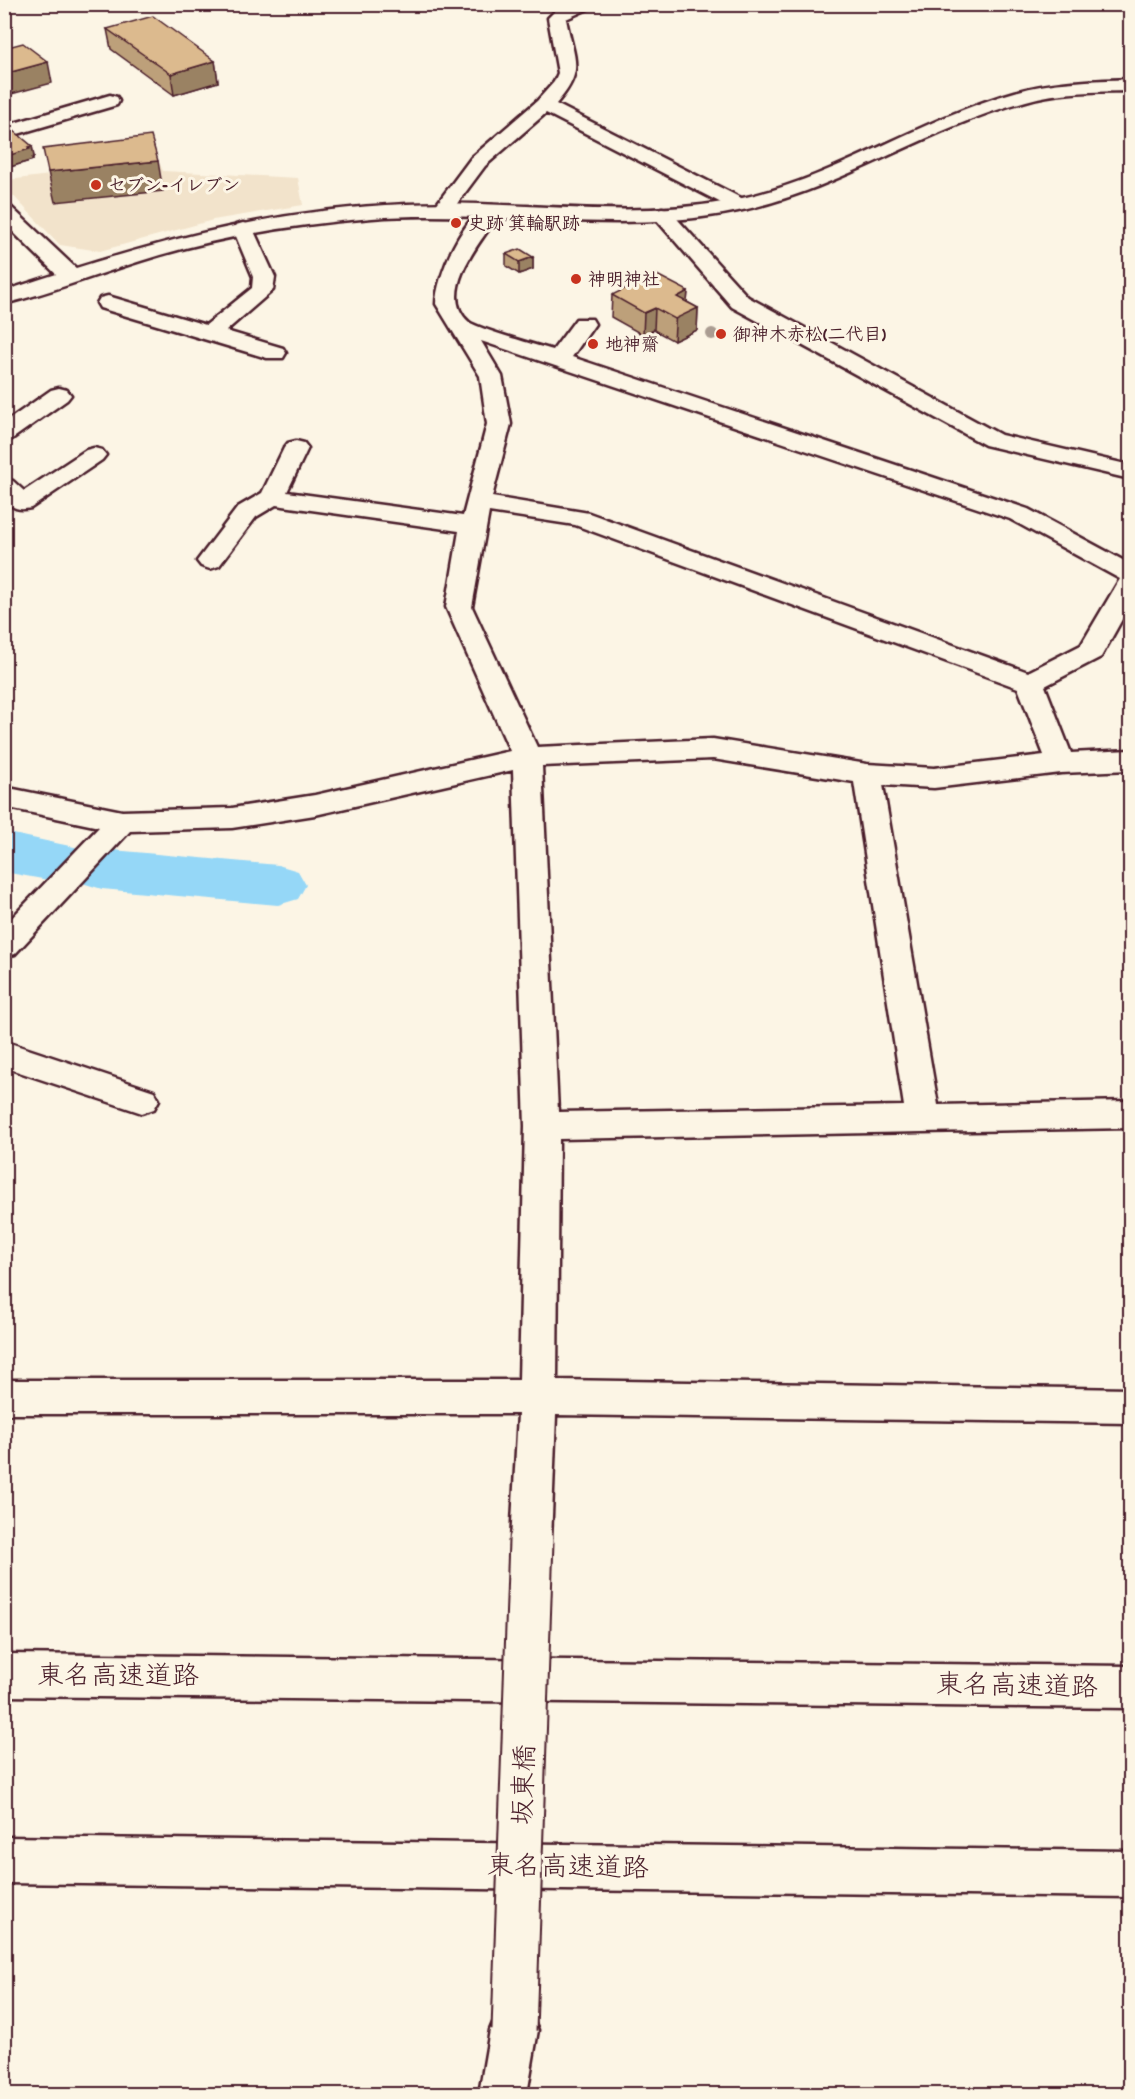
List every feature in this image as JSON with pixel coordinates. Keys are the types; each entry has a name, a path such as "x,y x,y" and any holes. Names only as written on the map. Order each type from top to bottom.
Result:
{"main road":[{"path":"443,209 478,162 544,105 563,84 567,73 557,18 564,8 591,4"},
{"path":"4,298 172,245 321,217 443,209 662,214 740,205 807,185 962,116 1020,97 1063,88 1131,85"},
{"path":"4,132 110,101"},
{"path":"544,105 740,205"},
{"path":"4,211 71,276"},
{"path":"492,211 473,231 454,269 446,296 447,304 491,376 500,424 477,514 459,607 527,757"},
{"path":"662,214 740,302 993,440 1131,472"},
{"path":"210,333 262,290 264,277 243,230"},
{"path":"108,303 275,353"},
{"path":"556,361 584,324"},
{"path":"461,327 556,361 1019,514 1131,574"},
{"path":"4,434 59,395"},
{"path":"210,561 247,512 272,497 296,448"},
{"path":"4,486 22,503 94,455"},
{"path":"272,497 477,514 580,518 1030,682 1090,651 1131,583"},
{"path":"1030,682 1061,763"},
{"path":"4,797 122,821 232,818 315,805 527,757 713,749 867,774 934,778 1061,763 1131,760"},
{"name":"坂東橋","path":"502,2094 514,2030 538,1397 542,1126 527,757"},
{"path":"867,774 922,1119"},
{"path":"4,946 122,821"},
{"path":"4,1054 142,1100"},
{"path":"542,1126 1131,1115"},
{"path":"4,1397 538,1397 1131,1406"},
{"name":"東名高速道路","path":"4,1675 1131,1687"},
{"name":"東名高速道路","path":"4,1860 1131,1874"}],"shaded area":[{"path":"159,162 163,171 298,178 303,205 213,220 100,251 60,245 5,187 5,181 8,180"}],"building":[{"path":"153,16 215,61 171,74 107,29"},
{"path":"23,43 48,62 4,74 4,48"},
{"path":"13,130 32,146 28,147 30,149 7,156 4,154 4,132"},
{"path":"151,136 158,161 48,172 43,149"},
{"path":"520,249 533,257 519,262 506,254"},
{"path":"655,274 688,291 677,297 698,308 675,319 655,308 644,313 612,295"}],"waterway":[{"path":"4,852 59,862"},
{"path":"102,869 278,885"}],"place":[{"name":"セブン-イレブン","path":"96,185"},
{"name":"史跡 箕輪駅跡","path":"456,223"},
{"name":"神明神社","path":"576,279"},
{"name":"御神木赤松(二代目)","path":"721,334"},
{"name":"地神齋","path":"593,344"}]}
